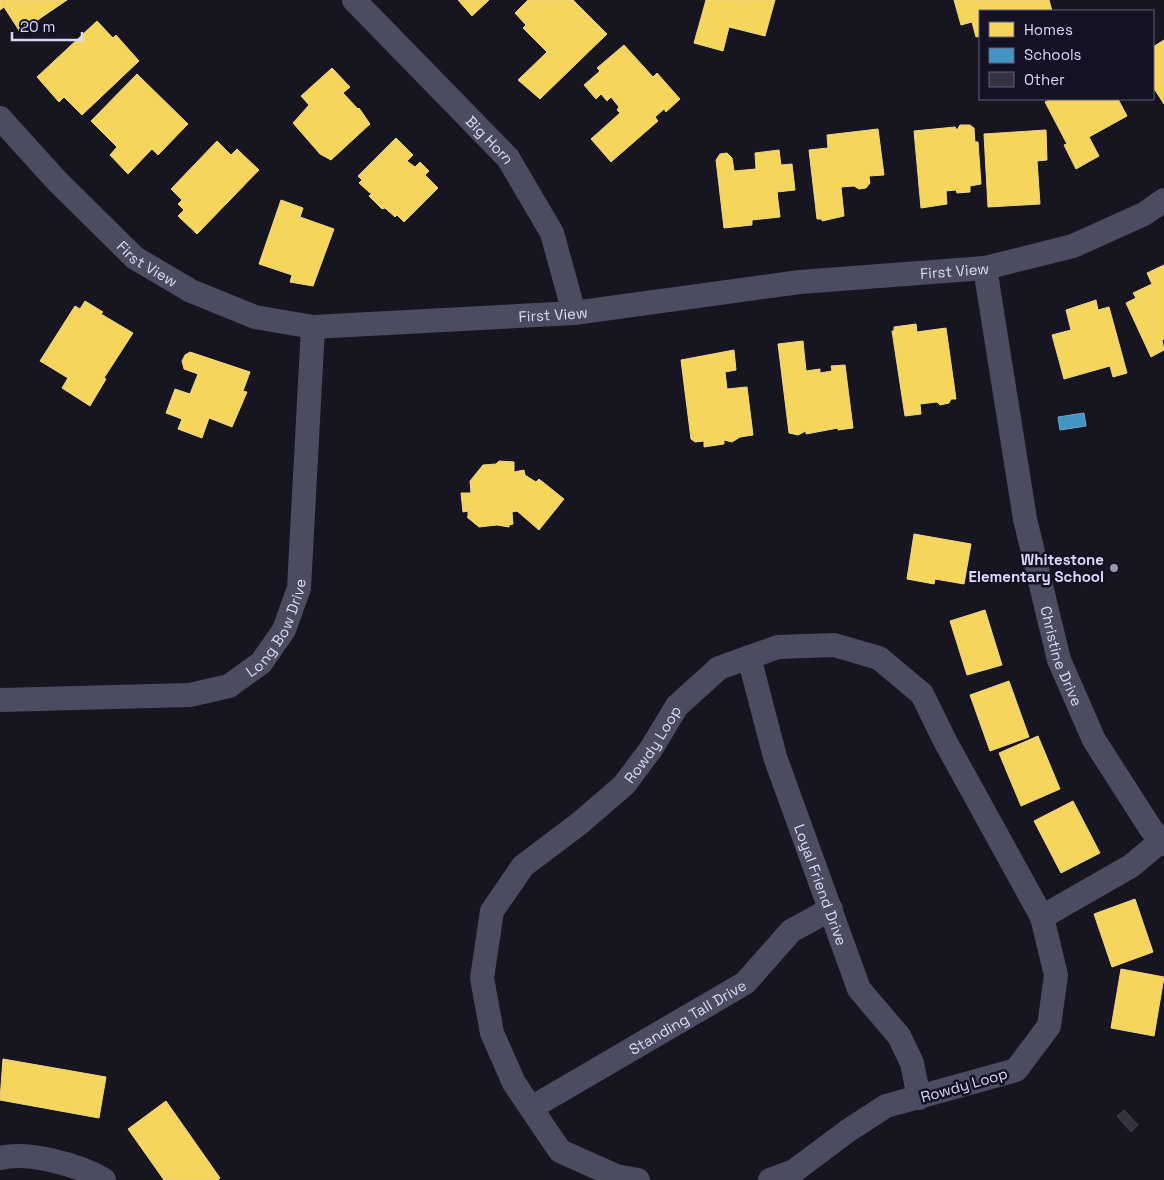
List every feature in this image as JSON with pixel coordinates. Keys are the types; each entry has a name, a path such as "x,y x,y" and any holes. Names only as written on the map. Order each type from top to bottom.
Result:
{"street":[{"name":"Big Horn","path":"354,0 508,158 552,233 574,313"},
{"name":"First View","path":"0,118 57,181 136,258 191,291 255,317 313,327 574,313 800,282 985,268 1073,246 1144,214 1164,200"},
{"name":"Christine Drive","path":"985,268 1025,519 1060,660 1094,740 1151,829 1163,843"},
{"name":"Long Bow Drive","path":"0,700 190,695 230,686 261,663 284,630 298,588 313,327"},
{"name":"Rowdy Loop","path":"638,1180 616,1176 560,1151 514,1083 492,1033 482,978 492,910 523,866 624,785 651,749 677,706 719,668 778,647 834,645 879,658 922,694 945,741 1042,917 1056,975 1049,1026 1016,1070 886,1106 849,1130 794,1171 770,1180"},
{"name":"Loyal Friend Drive","path":"749,657 775,757 859,989 899,1036 912,1063 919,1098"},
{"path":"1042,917 1131,866 1163,843"},
{"name":"Standing Tall Drive","path":"531,1108 745,983 791,931 831,909"},
{"path":"0,1158 9,1156 56,1161 104,1180"}],"building: Homes":[{"path":"0,0 67,0 20,32 4,7 0,10"},
{"path":"458,0 489,0 472,16"},
{"path":"528,0 573,0 607,34 540,99 518,80 547,52 523,28 526,25 515,13"},
{"path":"706,0 775,0 765,36 729,27 723,51 694,43"},
{"path":"954,0 1049,0 1052,10 979,10 979,36 976,37 972,22 961,25"},
{"path":"97,21 113,38 116,35 139,61 82,115 64,97 59,102 37,77"},
{"path":"1164,40 1164,104 1154,89 1154,46"},
{"path":"624,45 653,77 657,73 680,99 666,112 664,109 655,117 658,121 611,162 591,139 620,113 617,110 619,107 611,97 607,101 601,94 596,99 584,85 600,71 597,68"},
{"path":"332,68 350,87 343,93 359,108 370,124 331,160 320,154 293,123 309,105 301,96"},
{"path":"137,74 188,124 158,155 152,149 128,174 110,155 117,147 91,121"},
{"path":"1049,100 1119,100 1127,116 1089,137 1099,156 1076,169 1064,145 1067,144 1045,102"},
{"path":"960,125 970,125 974,128 975,142 978,142 981,184 970,186 970,192 957,193 956,190 946,191 947,204 921,208 914,131 955,127 957,130"},
{"path":"878,129 884,175 869,176 870,183 866,188 859,189 854,186 841,187 844,216 822,221 822,219 817,219 809,150 828,148 827,135"},
{"path":"1046,130 1047,160 1037,161 1040,204 988,207 984,134"},
{"path":"396,138 413,155 407,161 415,167 420,162 429,171 425,175 438,188 404,222 397,215 395,217 385,208 382,209 369,196 373,192 370,193 359,183 362,180 358,176"},
{"path":"217,141 231,155 237,149 259,170 197,234 178,216 184,210 178,204 182,200 171,189"},
{"path":"779,150 781,165 792,164 795,190 777,192 780,217 752,220 752,225 724,228 716,160 720,154 727,153 732,158 734,171 756,169 755,153"},
{"path":"281,200 303,208 300,217 334,229 313,286 290,282 292,275 259,264"},
{"path":"1164,265 1164,339 1162,340 1164,350 1151,357 1126,303 1136,298 1133,293 1152,284 1147,273"},
{"path":"1096,300 1098,310 1109,307 1127,373 1113,377 1110,366 1064,379 1052,335 1071,330 1066,310"},
{"path":"85,301 103,312 101,314 133,333 104,378 106,379 90,406 62,388 68,378 40,361 75,306 80,309"},
{"path":"916,324 917,332 946,328 956,399 951,399 949,403 940,405 937,402 920,404 921,414 905,416 892,331 894,331 894,327"},
{"path":"803,341 806,371 820,369 820,373 832,371 831,366 845,365 853,428 838,430 838,428 806,434 806,431 798,435 789,433 778,344"},
{"path":"734,350 736,370 725,372 727,389 747,387 753,435 740,437 732,442 724,440 724,444 704,447 704,441 695,442 691,439 681,360"},
{"path":"190,352 250,372 243,391 247,392 232,427 209,418 202,438 178,429 182,419 166,413 175,389 190,394 198,374 184,369 182,361 185,355"},
{"path":"499,461 514,462 514,472 524,470 525,475 536,482 539,479 564,499 539,530 517,511 512,512 513,524 509,525 509,527 497,525 479,527 467,517 468,511 463,512 461,493 471,493 470,481 483,465 496,464"},
{"path":"914,534 971,544 964,584 935,579 934,584 907,579"},
{"path":"985,610 1002,665 967,675 950,621"},
{"path":"1009,681 1029,737 990,751 970,695"},
{"path":"1038,736 1060,789 1021,806 999,753"},
{"path":"1073,801 1100,853 1061,873 1034,821"},
{"path":"1135,899 1153,952 1112,967 1094,914"},
{"path":"1121,969 1164,977 1154,1036 1111,1028"},
{"path":"3,1059 106,1077 99,1118 0,1100"},
{"path":"166,1101 220,1178 218,1180 164,1180 128,1129"}],"building: Schools":[{"path":"1084,413 1086,426 1060,430 1058,417"}],"building: Other":[{"path":"1124,1110 1138,1125 1131,1132 1117,1116"}],"place":[{"name":"Whitestone Elementary School","path":"1114,568"}]}
